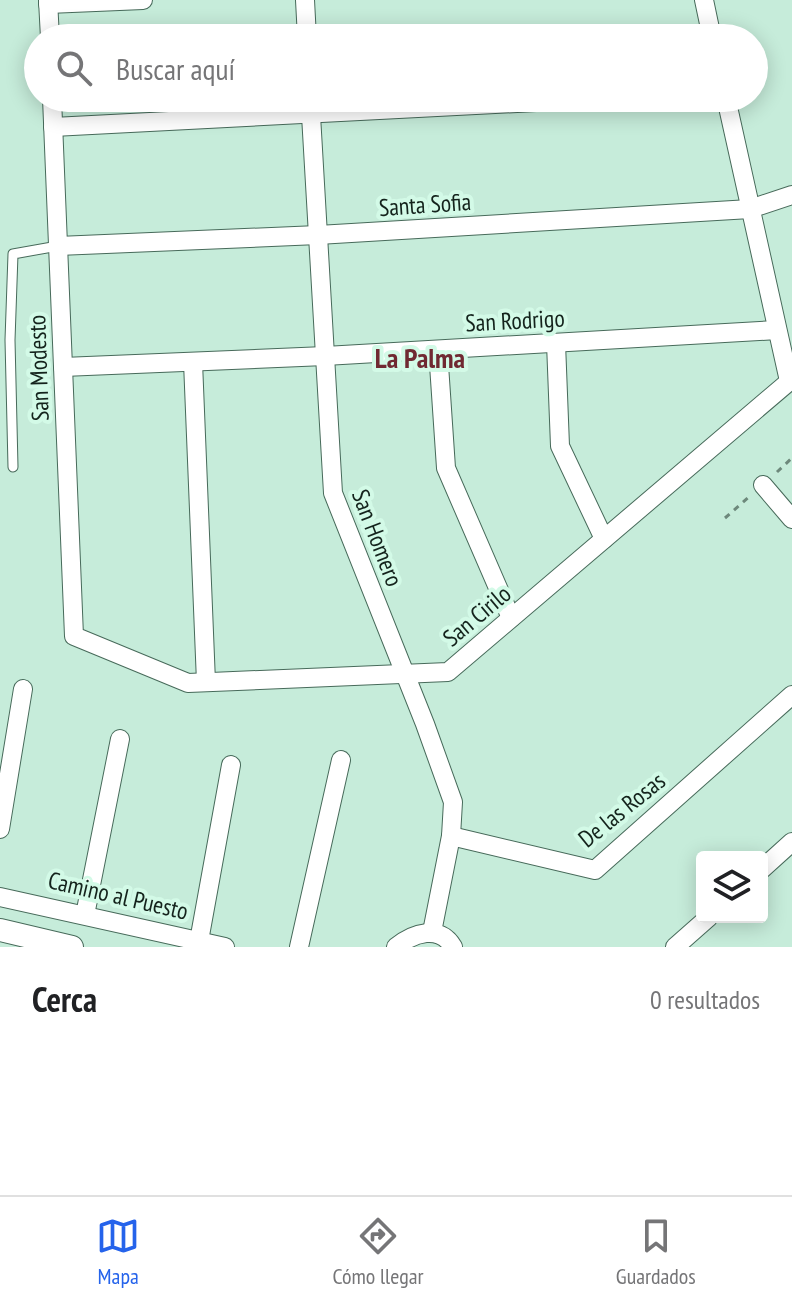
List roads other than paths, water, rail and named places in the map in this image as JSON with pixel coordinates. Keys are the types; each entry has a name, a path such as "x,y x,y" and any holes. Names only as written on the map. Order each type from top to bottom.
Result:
{"street":[{"path":"49,24 48,2 143,0"},
{"path":"305,0 306,24"},
{"path":"704,0 709,24"},
{"name":"San Modesto","path":"52,112 74,636"},
{"path":"53,127 237,112"},
{"name":"San Homero","path":"310,112 333,493 453,802 451,836 432,932"},
{"path":"729,112 790,380"},
{"name":"Santa Sofia","path":"58,246 318,235 750,209 792,195"},
{"name":"San Rodrigo","path":"63,367 325,356 777,330"},
{"path":"556,343 560,446 604,539"},
{"path":"438,350 446,468 511,618"},
{"path":"193,362 206,682"},
{"name":"San Cirilo","path":"74,636 188,683 448,672 790,380"},
{"path":"763,485 792,519"},
{"path":"0,829 23,689"},
{"name":"De las Rosas","path":"451,836 595,870 792,695"},
{"path":"85,915 120,739"},
{"path":"299,947 341,760"},
{"path":"199,941 231,765"},
{"path":"768,864 792,842"},
{"name":"Camino al Puesto","path":"0,897 225,947"},
{"path":"675,947 702,923"},
{"path":"0,930 72,947"},
{"path":"396,947 415,934 432,932 449,940 453,947"}],"lane":[{"path":"13,467 5,385 5,340 13,254 58,246"},
{"path":"0,296 11,296"}],"district":[{"name":"La Palma","path":"420,358"}]}
